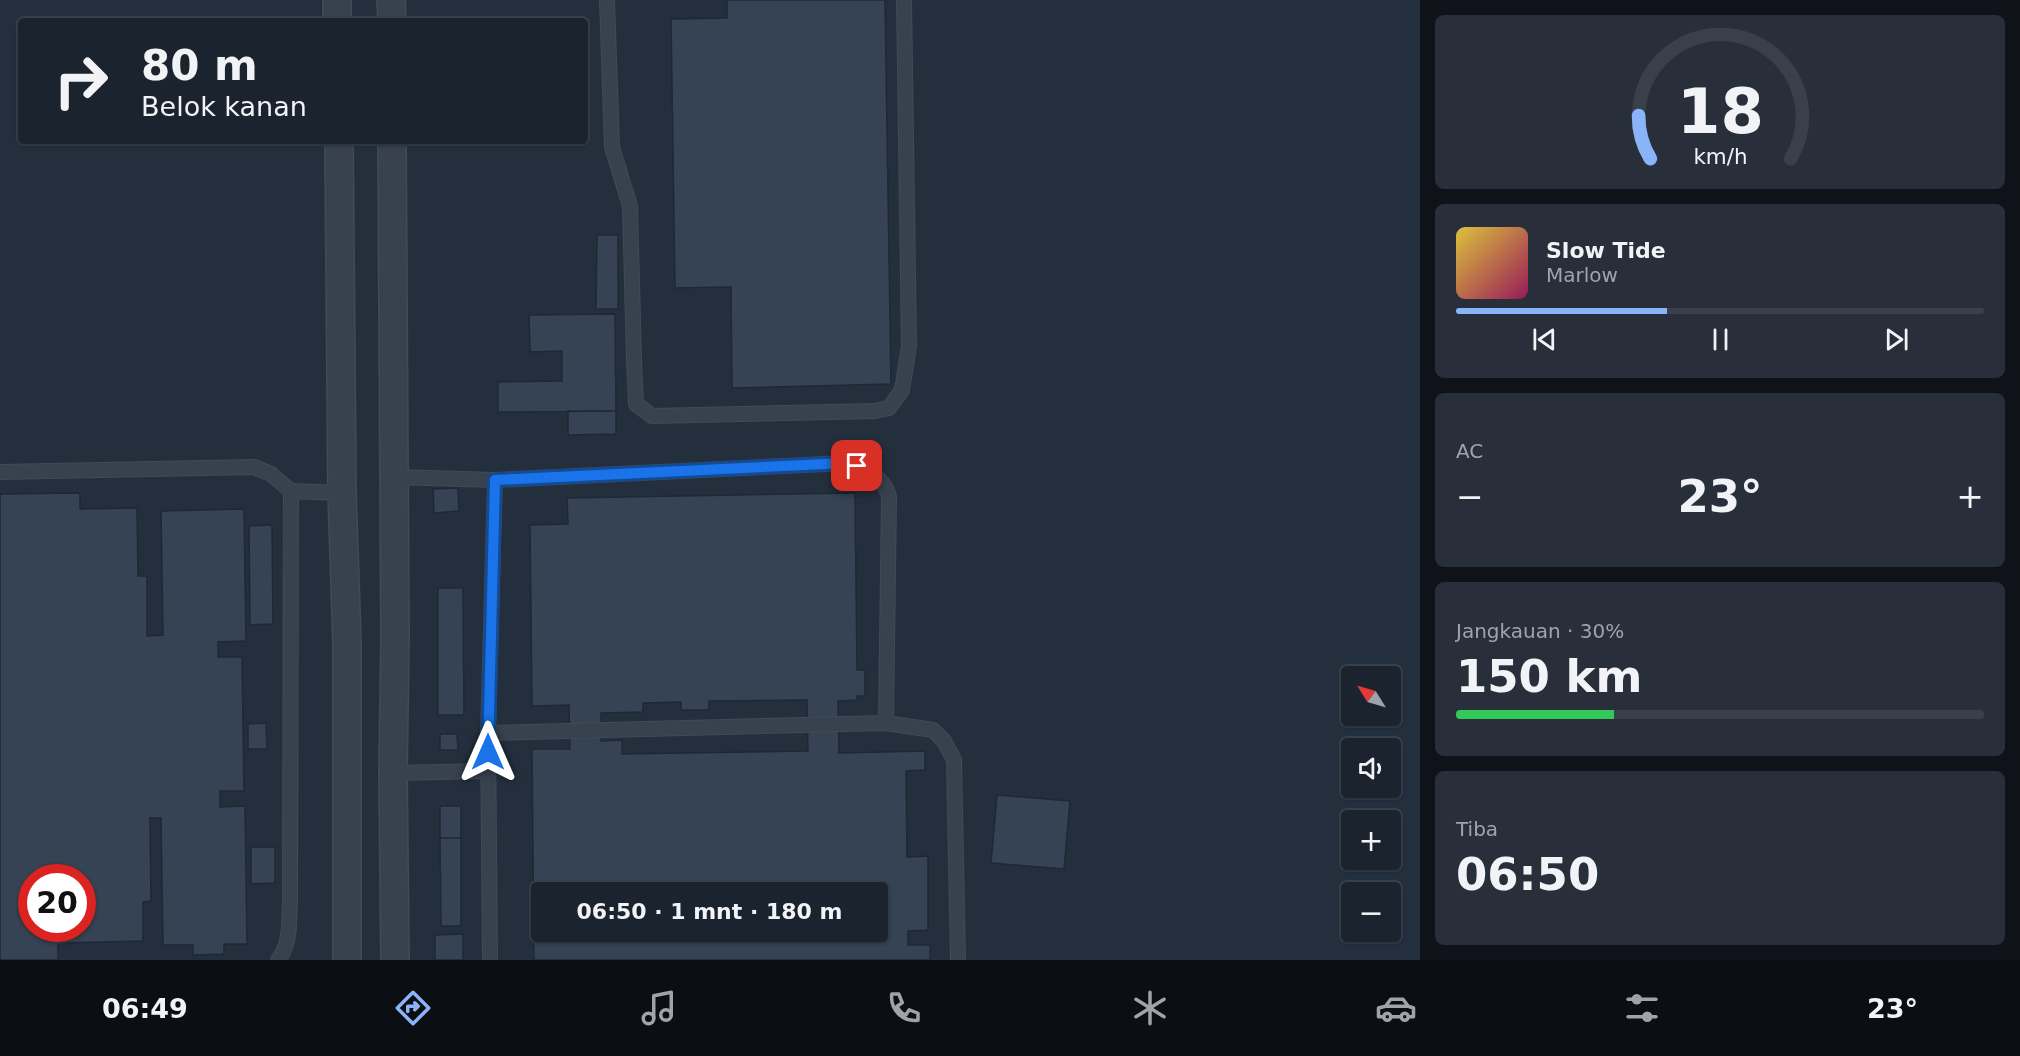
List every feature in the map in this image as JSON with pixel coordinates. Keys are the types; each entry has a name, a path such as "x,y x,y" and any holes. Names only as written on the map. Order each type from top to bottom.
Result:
{"street":[{"path":"337,0 337,18"},
{"path":"392,0 392,18"},
{"path":"339,144 342,493 346,643 347,960"},
{"path":"392,144 394,960"}],"lane":[{"path":"607,0 612,147 630,206 636,404 652,416 875,411 889,408 902,390 909,346 904,0"},
{"path":"393,477 495,480 846,463 872,473 886,486 889,496 886,723"},
{"path":"0,471 254,467 271,474 291,491 342,493"},
{"path":"490,960 488,733 495,480"},
{"path":"278,960 282,955 286,940 290,900 291,491"},
{"path":"488,733 886,723 933,730 944,741 954,760 958,960"},
{"path":"393,773 488,771"}],"building":[{"path":"727,0 885,0 891,384 732,388 731,287 675,288 671,19 727,18"},
{"path":"597,235 618,235 618,309 596,309"},
{"path":"615,314 616,411 498,412 498,382 562,381 562,351 530,352 529,315"},
{"path":"568,411 616,411 616,434 568,435"},
{"path":"458,488 459,511 434,513 433,489"},
{"path":"80,493 80,509 137,508 138,576 147,576 147,636 163,635 161,511 244,509 246,641 218,642 218,657 242,657 244,791 220,791 220,807 245,806 247,944 224,944 224,954 193,955 193,945 163,945 161,818 150,818 151,901 143,902 143,941 58,943 58,960 0,960 0,494"},
{"path":"855,493 857,670 865,670 865,696 857,696 857,700 838,701 839,753 925,751 925,770 906,771 907,857 928,856 928,930 908,931 908,945 930,945 930,960 534,960 534,942 888,942 888,882 533,882 532,749 570,749 569,705 532,706 530,525 568,524 567,498","holes":["807,700 808,751 622,754 622,740 601,741 601,713 643,712 643,703 681,702 681,710 709,710 709,701"]},
{"path":"272,525 273,624 250,625 249,526"},
{"path":"438,588 463,588 464,715 438,715"},
{"path":"266,723 267,749 248,749 248,724"},
{"path":"440,734 457,734 458,750 440,750"},
{"path":"997,795 1070,801 1064,869 991,863"},
{"path":"440,806 461,806 461,838 440,838"},
{"path":"440,838 461,838 461,926 441,926"},
{"path":"251,847 275,847 275,883 251,884"},
{"path":"463,934 463,960 435,960 435,935"}],"route":[{"path":"488,752 495,480 846,463 857,466"}]}
